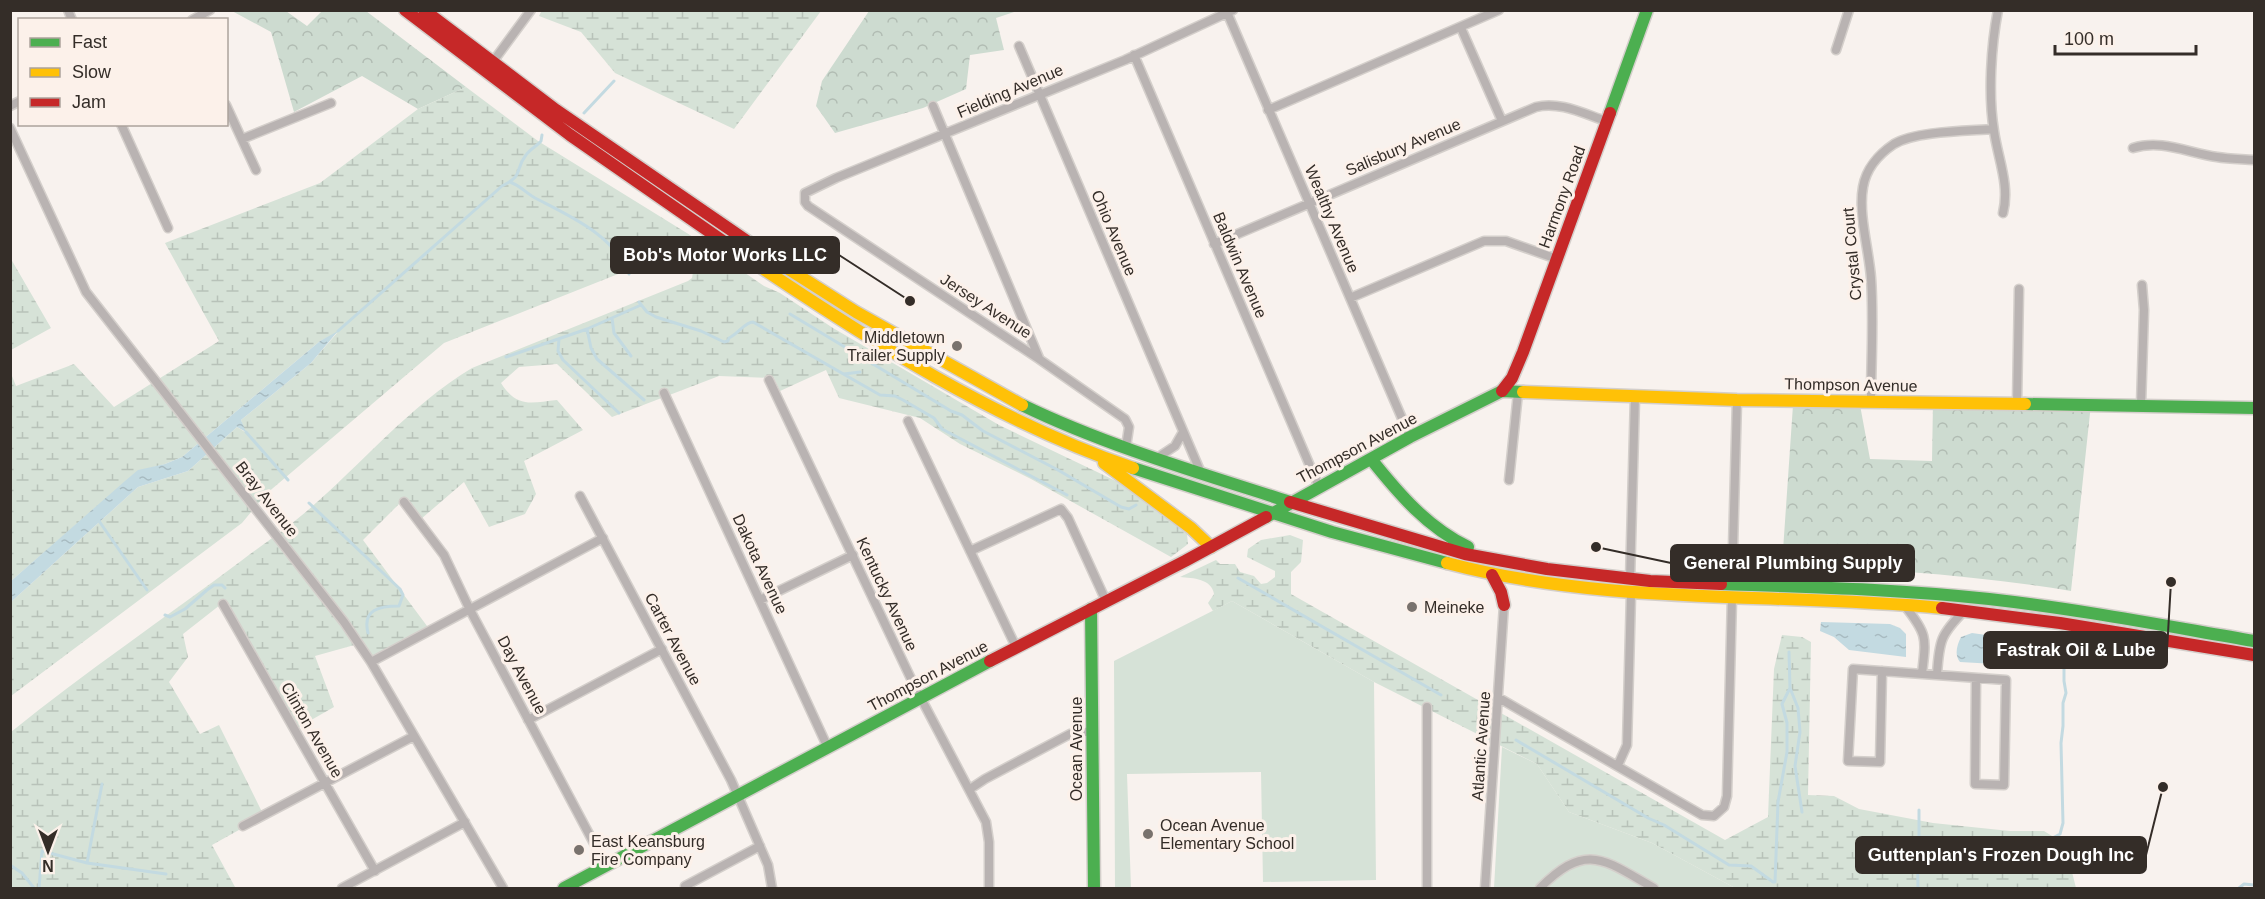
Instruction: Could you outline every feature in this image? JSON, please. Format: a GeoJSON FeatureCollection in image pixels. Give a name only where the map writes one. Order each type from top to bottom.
{"type":"FeatureCollection","features":[{"type":"Feature","properties":{"kind":"main road"},"geometry":{"type":"LineString","coordinates":[[405,10],[471,62],[655,196],[788,285],[920,367],[994,407],[1084,450],[1166,480],[1376,545],[1524,581],[1631,594],[1869,602],[1965,610],[2254,655]]}},
{"type":"Feature","properties":{"kind":"main road"},"geometry":{"type":"LineString","coordinates":[[424,10],[492,63],[691,204],[856,312],[1015,401],[1068,426],[1157,458],[1291,502],[1465,554],[1501,561],[1630,580],[1855,588],[1988,599],[2254,641]]}},
{"type":"Feature","properties":{"kind":"main road","name":"Harmony Road"},"geometry":{"type":"LineString","coordinates":[[1502,391],[1512,378],[1520,360],[1647,10]]}},
{"type":"Feature","properties":{"kind":"main road","name":"Thompson Avenue"},"geometry":{"type":"LineString","coordinates":[[564,888],[1016,647],[1211,547],[1410,437],[1502,391],[1737,400],[2254,408]]}},
{"type":"Feature","properties":{"kind":"main road"},"geometry":{"type":"LineString","coordinates":[[1084,450],[1134,483],[1191,528],[1211,547]]}},
{"type":"Feature","properties":{"kind":"main road"},"geometry":{"type":"LineString","coordinates":[[1371,459],[1394,487],[1443,534],[1501,561]]}},
{"type":"Feature","properties":{"kind":"main road"},"geometry":{"type":"LineString","coordinates":[[1492,575],[1501,592],[1504,605]]}},
{"type":"Feature","properties":{"kind":"main road"},"geometry":{"type":"LineString","coordinates":[[1504,605],[1524,581]]}},
{"type":"Feature","properties":{"kind":"main road","name":"Ocean Avenue"},"geometry":{"type":"LineString","coordinates":[[1091,609],[1094,888]]}},
{"type":"Feature","properties":{"kind":"street"},"geometry":{"type":"LineString","coordinates":[[196,18],[210,10]]}},
{"type":"Feature","properties":{"kind":"street"},"geometry":{"type":"LineString","coordinates":[[492,63],[531,10]]}},
{"type":"Feature","properties":{"kind":"street"},"geometry":{"type":"LineString","coordinates":[[1268,110],[1499,10]]}},
{"type":"Feature","properties":{"kind":"street"},"geometry":{"type":"LineString","coordinates":[[1836,50],[1849,10]]}},
{"type":"Feature","properties":{"kind":"street"},"geometry":{"type":"LineString","coordinates":[[1998,10],[1992,72],[1994,129],[2007,194],[2003,213]]}},
{"type":"Feature","properties":{"kind":"street","name":"Fielding Avenue"},"geometry":{"type":"LineString","coordinates":[[805,202],[805,193],[811,189],[1134,55],[1229,11]]}},
{"type":"Feature","properties":{"kind":"street","name":"Wealthy Avenue"},"geometry":{"type":"LineString","coordinates":[[1229,11],[1268,110],[1410,437]]}},
{"type":"Feature","properties":{"kind":"street"},"geometry":{"type":"LineString","coordinates":[[1461,28],[1502,121]]}},
{"type":"Feature","properties":{"kind":"street","name":"Ohio Avenue"},"geometry":{"type":"LineString","coordinates":[[1019,46],[1201,473]]}},
{"type":"Feature","properties":{"kind":"street","name":"Baldwin Avenue"},"geometry":{"type":"LineString","coordinates":[[1134,55],[1319,487]]}},
{"type":"Feature","properties":{"kind":"street"},"geometry":{"type":"LineString","coordinates":[[242,138],[331,103]]}},
{"type":"Feature","properties":{"kind":"street","name":"Salisbury Avenue"},"geometry":{"type":"LineString","coordinates":[[1214,244],[1536,107],[1553,105],[1606,121]]}},
{"type":"Feature","properties":{"kind":"street"},"geometry":{"type":"LineString","coordinates":[[933,106],[1040,359]]}},
{"type":"Feature","properties":{"kind":"street"},"geometry":{"type":"LineString","coordinates":[[228,109],[256,170]]}},
{"type":"Feature","properties":{"kind":"street"},"geometry":{"type":"LineString","coordinates":[[122,126],[168,228]]}},
{"type":"Feature","properties":{"kind":"street","name":"Bray Avenue"},"geometry":{"type":"LineString","coordinates":[[10,128],[86,292],[344,622],[371,662],[503,888]]}},
{"type":"Feature","properties":{"kind":"street","name":"Crystal Court"},"geometry":{"type":"LineString","coordinates":[[1871,402],[1872,281],[1862,202],[1867,175],[1876,159],[1884,151],[1903,140],[1917,136],[1994,129]]}},
{"type":"Feature","properties":{"kind":"street"},"geometry":{"type":"LineString","coordinates":[[2133,148],[2144,144],[2163,145],[2216,157],[2254,160]]}},
{"type":"Feature","properties":{"kind":"street","name":"Jersey Avenue"},"geometry":{"type":"LineString","coordinates":[[805,202],[1040,359],[1125,419],[1129,427],[1126,447]]}},
{"type":"Feature","properties":{"kind":"street"},"geometry":{"type":"LineString","coordinates":[[1350,298],[1484,241],[1506,241],[1557,259]]}},
{"type":"Feature","properties":{"kind":"street"},"geometry":{"type":"LineString","coordinates":[[2141,405],[2144,310],[2142,285]]}},
{"type":"Feature","properties":{"kind":"street"},"geometry":{"type":"LineString","coordinates":[[2017,404],[2019,289]]}},
{"type":"Feature","properties":{"kind":"street","name":"Kentucky Avenue"},"geometry":{"type":"LineString","coordinates":[[769,380],[921,699],[986,822],[989,888]]}},
{"type":"Feature","properties":{"kind":"street","name":"Dakota Avenue"},"geometry":{"type":"LineString","coordinates":[[663,393],[828,748]]}},
{"type":"Feature","properties":{"kind":"street"},"geometry":{"type":"LineString","coordinates":[[1509,480],[1518,393]]}},
{"type":"Feature","properties":{"kind":"street"},"geometry":{"type":"LineString","coordinates":[[1630,580],[1635,397]]}},
{"type":"Feature","properties":{"kind":"street"},"geometry":{"type":"LineString","coordinates":[[1732,584],[1737,400]]}},
{"type":"Feature","properties":{"kind":"street"},"geometry":{"type":"LineString","coordinates":[[908,421],[1016,647]]}},
{"type":"Feature","properties":{"kind":"street"},"geometry":{"type":"LineString","coordinates":[[1157,458],[1175,446],[1184,432]]}},
{"type":"Feature","properties":{"kind":"street","name":"Carter Avenue"},"geometry":{"type":"LineString","coordinates":[[580,496],[731,780],[768,865],[772,888]]}},
{"type":"Feature","properties":{"kind":"street","name":"Day Avenue"},"geometry":{"type":"LineString","coordinates":[[404,502],[409,512],[438,545],[606,866]]}},
{"type":"Feature","properties":{"kind":"street"},"geometry":{"type":"LineString","coordinates":[[970,551],[1061,509],[1068,518],[1106,601]]}},
{"type":"Feature","properties":{"kind":"street"},"geometry":{"type":"LineString","coordinates":[[371,662],[603,538]]}},
{"type":"Feature","properties":{"kind":"street"},"geometry":{"type":"LineString","coordinates":[[760,600],[853,555]]}},
{"type":"Feature","properties":{"kind":"street"},"geometry":{"type":"LineString","coordinates":[[1617,765],[1627,745],[1631,594]]}},
{"type":"Feature","properties":{"kind":"street"},"geometry":{"type":"LineString","coordinates":[[1499,698],[1702,815],[1714,816],[1724,807],[1727,796],[1732,597]]}},
{"type":"Feature","properties":{"kind":"street","name":"Clinton Avenue"},"geometry":{"type":"LineString","coordinates":[[223,604],[375,871]]}},
{"type":"Feature","properties":{"kind":"street","name":"Atlantic Avenue"},"geometry":{"type":"LineString","coordinates":[[1485,888],[1504,605]]}},
{"type":"Feature","properties":{"kind":"street"},"geometry":{"type":"LineString","coordinates":[[1905,606],[1922,627],[1926,640],[1922,674]]}},
{"type":"Feature","properties":{"kind":"street"},"geometry":{"type":"LineString","coordinates":[[1937,675],[1938,647],[1947,629],[1965,610]]}},
{"type":"Feature","properties":{"kind":"street"},"geometry":{"type":"LineString","coordinates":[[528,720],[662,649]]}},
{"type":"Feature","properties":{"kind":"street"},"geometry":{"type":"LineString","coordinates":[[1882,671],[1880,762],[1848,761],[1853,669],[1882,671],[1937,675],[1976,678],[2006,680],[2004,785],[1975,784],[1976,678]]}},
{"type":"Feature","properties":{"kind":"street"},"geometry":{"type":"LineString","coordinates":[[1427,707],[1427,888]]}},
{"type":"Feature","properties":{"kind":"street"},"geometry":{"type":"LineString","coordinates":[[970,789],[1070,734],[1092,731]]}},
{"type":"Feature","properties":{"kind":"street"},"geometry":{"type":"LineString","coordinates":[[243,826],[414,736]]}},
{"type":"Feature","properties":{"kind":"street"},"geometry":{"type":"LineString","coordinates":[[342,888],[465,822]]}},
{"type":"Feature","properties":{"kind":"street"},"geometry":{"type":"LineString","coordinates":[[685,886],[760,846]]}},
{"type":"Feature","properties":{"kind":"street"},"geometry":{"type":"LineString","coordinates":[[1540,888],[1568,865],[1581,859],[1593,858],[1610,864],[1654,888]]}},
{"type":"Feature","properties":{"kind":"green space"},"geometry":{"type":"Polygon","coordinates":[[[542,10],[821,11],[734,129],[615,73],[581,32],[539,16],[542,10]]]}},
{"type":"Feature","properties":{"kind":"green space"},"geometry":{"type":"Polygon","coordinates":[[[232,11],[286,11],[307,26],[322,11],[366,11],[466,87],[418,109],[362,76],[294,112],[271,32],[232,11]]]}},
{"type":"Feature","properties":{"kind":"green space"},"geometry":{"type":"Polygon","coordinates":[[[869,11],[1017,11],[996,18],[1004,50],[970,55],[966,89],[923,108],[835,133],[816,106],[822,81],[869,11]]]}},
{"type":"Feature","properties":{"kind":"green space"},"geometry":{"type":"Polygon","coordinates":[[[466,87],[538,141],[690,235],[764,286],[780,293],[833,328],[999,425],[1116,481],[1187,534],[1188,544],[1171,557],[1031,479],[960,444],[920,418],[839,398],[826,370],[780,391],[774,378],[719,376],[612,417],[557,364],[519,367],[501,383],[513,397],[532,403],[557,400],[583,430],[524,461],[536,494],[525,514],[489,527],[464,482],[421,519],[403,500],[363,540],[430,630],[370,664],[358,644],[315,656],[334,707],[292,731],[220,605],[183,634],[188,657],[169,682],[200,734],[219,725],[264,816],[212,845],[235,887],[11,888],[11,732],[299,518],[427,400],[449,383],[472,368],[692,278],[694,266],[671,253],[444,343],[266,494],[242,523],[11,696],[11,602],[138,487],[188,471],[237,427],[245,432],[241,420],[311,363],[337,333],[320,341],[182,457],[138,471],[11,581],[10,371],[16,386],[74,364],[114,407],[219,341],[165,243],[320,183],[418,109],[466,87]]]}},
{"type":"Feature","properties":{"kind":"green space"},"geometry":{"type":"Polygon","coordinates":[[[11,259],[51,328],[10,350],[11,259]]]}},
{"type":"Feature","properties":{"kind":"green space"},"geometry":{"type":"Polygon","coordinates":[[[1933,402],[2091,404],[2071,591],[1927,574],[1782,565],[1793,405],[1860,405],[1870,459],[1932,461],[1933,402]]]}},
{"type":"Feature","properties":{"kind":"green space"},"geometry":{"type":"Polygon","coordinates":[[[1290,535],[1303,540],[1301,562],[1291,572],[1291,594],[1725,840],[1768,817],[1774,669],[1782,635],[1802,637],[1811,642],[1808,795],[1834,796],[1859,809],[1933,823],[2010,831],[2044,831],[2065,844],[2076,888],[1735,888],[1652,843],[1569,812],[1537,764],[1374,682],[1232,601],[1213,611],[1208,603],[1214,594],[1210,585],[1201,580],[1180,577],[1216,560],[1220,564],[1235,564],[1240,572],[1254,576],[1261,584],[1267,583],[1275,577],[1275,571],[1247,557],[1248,549],[1261,540],[1290,535]]]}},
{"type":"Feature","properties":{"kind":"green space"},"geometry":{"type":"Polygon","coordinates":[[[1232,601],[1374,682],[1376,880],[1263,882],[1261,772],[1127,774],[1131,888],[1115,888],[1114,661],[1232,601]]]}},
{"type":"Feature","properties":{"kind":"green space"},"geometry":{"type":"Polygon","coordinates":[[[1502,747],[1537,764],[1569,812],[1652,843],[1735,888],[1494,888],[1502,747]]]}},
{"type":"Feature","properties":{"kind":"water"},"geometry":{"type":"Polygon","coordinates":[[[338,331],[311,363],[241,420],[246,432],[237,427],[188,471],[138,487],[11,602],[11,581],[138,470],[165,464],[182,457],[320,341],[338,331]]]}},
{"type":"Feature","properties":{"kind":"water"},"geometry":{"type":"Polygon","coordinates":[[[1821,622],[1890,624],[1900,628],[1906,634],[1906,657],[1849,650],[1834,637],[1820,631],[1821,622]]]}},
{"type":"Feature","properties":{"kind":"water"},"geometry":{"type":"Polygon","coordinates":[[[1972,633],[2035,642],[2042,645],[2041,655],[2012,665],[1960,662],[1957,647],[1961,637],[1972,633]]]}},
{"type":"Feature","properties":{"kind":"waterway"},"geometry":{"type":"LineString","coordinates":[[584,113],[614,81]]}},
{"type":"Feature","properties":{"kind":"waterway"},"geometry":{"type":"LineString","coordinates":[[338,331],[502,186],[514,179],[522,160],[541,141],[542,135]]}},
{"type":"Feature","properties":{"kind":"waterway"},"geometry":{"type":"LineString","coordinates":[[510,182],[577,220],[602,238],[613,249],[629,274]]}},
{"type":"Feature","properties":{"kind":"waterway"},"geometry":{"type":"LineString","coordinates":[[639,302],[647,312],[656,317],[701,331],[724,342],[753,322],[880,395],[895,396],[903,400],[934,418],[942,429],[1067,495]]}},
{"type":"Feature","properties":{"kind":"waterway"},"geometry":{"type":"LineString","coordinates":[[506,357],[587,329],[641,305]]}},
{"type":"Feature","properties":{"kind":"waterway"},"geometry":{"type":"LineString","coordinates":[[790,314],[951,411],[962,415],[983,431],[1058,470],[1121,507],[1129,509],[1136,505]]}},
{"type":"Feature","properties":{"kind":"waterway"},"geometry":{"type":"LineString","coordinates":[[612,318],[614,333],[631,356]]}},
{"type":"Feature","properties":{"kind":"waterway"},"geometry":{"type":"LineString","coordinates":[[587,329],[591,348],[597,359],[644,400]]}},
{"type":"Feature","properties":{"kind":"waterway"},"geometry":{"type":"LineString","coordinates":[[559,339],[558,351],[563,360],[619,413]]}},
{"type":"Feature","properties":{"kind":"waterway"},"geometry":{"type":"LineString","coordinates":[[844,374],[860,372]]}},
{"type":"Feature","properties":{"kind":"waterway"},"geometry":{"type":"LineString","coordinates":[[246,432],[288,480]]}},
{"type":"Feature","properties":{"kind":"waterway"},"geometry":{"type":"LineString","coordinates":[[309,503],[400,589],[403,595],[399,606],[379,608],[370,614],[367,625],[368,633]]}},
{"type":"Feature","properties":{"kind":"waterway"},"geometry":{"type":"LineString","coordinates":[[99,521],[147,590]]}},
{"type":"Feature","properties":{"kind":"waterway"},"geometry":{"type":"LineString","coordinates":[[1238,578],[1441,695]]}},
{"type":"Feature","properties":{"kind":"waterway"},"geometry":{"type":"LineString","coordinates":[[165,615],[170,617],[185,609],[214,585],[222,585],[225,588]]}},
{"type":"Feature","properties":{"kind":"waterway"},"geometry":{"type":"LineString","coordinates":[[1918,888],[1917,842],[1919,837],[2049,840],[2060,834],[2063,823],[2061,743],[2063,703],[2066,693],[2064,651]]}},
{"type":"Feature","properties":{"kind":"waterway"},"geometry":{"type":"LineString","coordinates":[[1516,740],[1729,865],[1751,866],[1775,882],[1778,802],[1787,752],[1787,723],[1782,704],[1790,688],[1789,652]]}},
{"type":"Feature","properties":{"kind":"waterway"},"geometry":{"type":"LineString","coordinates":[[1790,688],[1798,708],[1800,732],[1795,766],[1802,812]]}},
{"type":"Feature","properties":{"kind":"waterway"},"geometry":{"type":"LineString","coordinates":[[87,863],[102,784]]}},
{"type":"Feature","properties":{"kind":"waterway"},"geometry":{"type":"LineString","coordinates":[[1919,810],[1919,837]]}},
{"type":"Feature","properties":{"kind":"waterway"},"geometry":{"type":"LineString","coordinates":[[39,888],[42,851],[87,863],[166,874]]}},
{"type":"Feature","properties":{"kind":"waterway"},"geometry":{"type":"LineString","coordinates":[[10,865],[22,873],[34,888]]}},
{"type":"Feature","properties":{"kind":"waterway"},"geometry":{"type":"LineString","coordinates":[[2239,888],[2244,884],[2254,885]]}},
{"type":"Feature","properties":{"kind":"traffic: fast"},"geometry":{"type":"LineString","coordinates":[[1610,113],[1647,10]]}},
{"type":"Feature","properties":{"kind":"traffic: fast"},"geometry":{"type":"LineString","coordinates":[[1266,517],[1410,437],[1502,391],[1523,392]]}},
{"type":"Feature","properties":{"kind":"traffic: fast"},"geometry":{"type":"LineString","coordinates":[[2025,404],[2254,408]]}},
{"type":"Feature","properties":{"kind":"traffic: fast"},"geometry":{"type":"LineString","coordinates":[[1022,405],[1120,446],[1290,502]]}},
{"type":"Feature","properties":{"kind":"traffic: fast"},"geometry":{"type":"LineString","coordinates":[[1371,459],[1403,497],[1427,520],[1468,547]]}},
{"type":"Feature","properties":{"kind":"traffic: fast"},"geometry":{"type":"LineString","coordinates":[[1133,468],[1332,532],[1447,563]]}},
{"type":"Feature","properties":{"kind":"traffic: fast"},"geometry":{"type":"LineString","coordinates":[[1721,584],[1821,587],[1989,599],[2089,613],[2254,641]]}},
{"type":"Feature","properties":{"kind":"traffic: fast"},"geometry":{"type":"LineString","coordinates":[[1091,609],[1094,888]]}},
{"type":"Feature","properties":{"kind":"traffic: fast"},"geometry":{"type":"LineString","coordinates":[[564,888],[990,661]]}},
{"type":"Feature","properties":{"kind":"traffic: slow"},"geometry":{"type":"LineString","coordinates":[[753,262],[889,350],[936,377],[1033,427],[1133,468]]}},
{"type":"Feature","properties":{"kind":"traffic: slow"},"geometry":{"type":"LineString","coordinates":[[779,263],[856,312],[1022,405]]}},
{"type":"Feature","properties":{"kind":"traffic: slow"},"geometry":{"type":"LineString","coordinates":[[1523,392],[1737,400],[2025,404]]}},
{"type":"Feature","properties":{"kind":"traffic: slow"},"geometry":{"type":"LineString","coordinates":[[1104,463],[1191,528],[1211,547]]}},
{"type":"Feature","properties":{"kind":"traffic: slow"},"geometry":{"type":"LineString","coordinates":[[1447,563],[1508,577],[1631,592],[1880,603],[1942,608]]}},
{"type":"Feature","properties":{"kind":"traffic: jam"},"geometry":{"type":"LineString","coordinates":[[405,10],[570,135],[753,262]]}},
{"type":"Feature","properties":{"kind":"traffic: jam"},"geometry":{"type":"LineString","coordinates":[[424,10],[556,110],[779,263]]}},
{"type":"Feature","properties":{"kind":"traffic: jam"},"geometry":{"type":"LineString","coordinates":[[1502,391],[1512,378],[1523,352],[1610,113]]}},
{"type":"Feature","properties":{"kind":"traffic: jam"},"geometry":{"type":"LineString","coordinates":[[1290,502],[1465,554],[1547,569],[1650,581],[1721,584]]}},
{"type":"Feature","properties":{"kind":"traffic: jam"},"geometry":{"type":"LineString","coordinates":[[990,661],[1266,517]]}},
{"type":"Feature","properties":{"kind":"traffic: jam"},"geometry":{"type":"LineString","coordinates":[[1492,575],[1501,592],[1504,605]]}},
{"type":"Feature","properties":{"kind":"traffic: jam"},"geometry":{"type":"LineString","coordinates":[[1942,608],[2060,623],[2254,655]]}},
{"type":"Feature","properties":{"kind":"place","name":"Bob's Motor Works LLC"},"geometry":{"type":"Point","coordinates":[910,301]}},
{"type":"Feature","properties":{"kind":"place","name":"Middletown Trailer Supply"},"geometry":{"type":"Point","coordinates":[957,346]}},
{"type":"Feature","properties":{"kind":"place","name":"General Plumbing Supply"},"geometry":{"type":"Point","coordinates":[1596,547]}},
{"type":"Feature","properties":{"kind":"place","name":"Fastrak Oil & Lube"},"geometry":{"type":"Point","coordinates":[2171,582]}},
{"type":"Feature","properties":{"kind":"place","name":"Meineke"},"geometry":{"type":"Point","coordinates":[1412,607]}},
{"type":"Feature","properties":{"kind":"place","name":"Guttenplan's Frozen Dough Inc"},"geometry":{"type":"Point","coordinates":[2163,787]}},
{"type":"Feature","properties":{"kind":"place","name":"Ocean Avenue Elementary School"},"geometry":{"type":"Point","coordinates":[1148,834]}},
{"type":"Feature","properties":{"kind":"place","name":"East Keansburg Fire Company"},"geometry":{"type":"Point","coordinates":[579,850]}}]}
